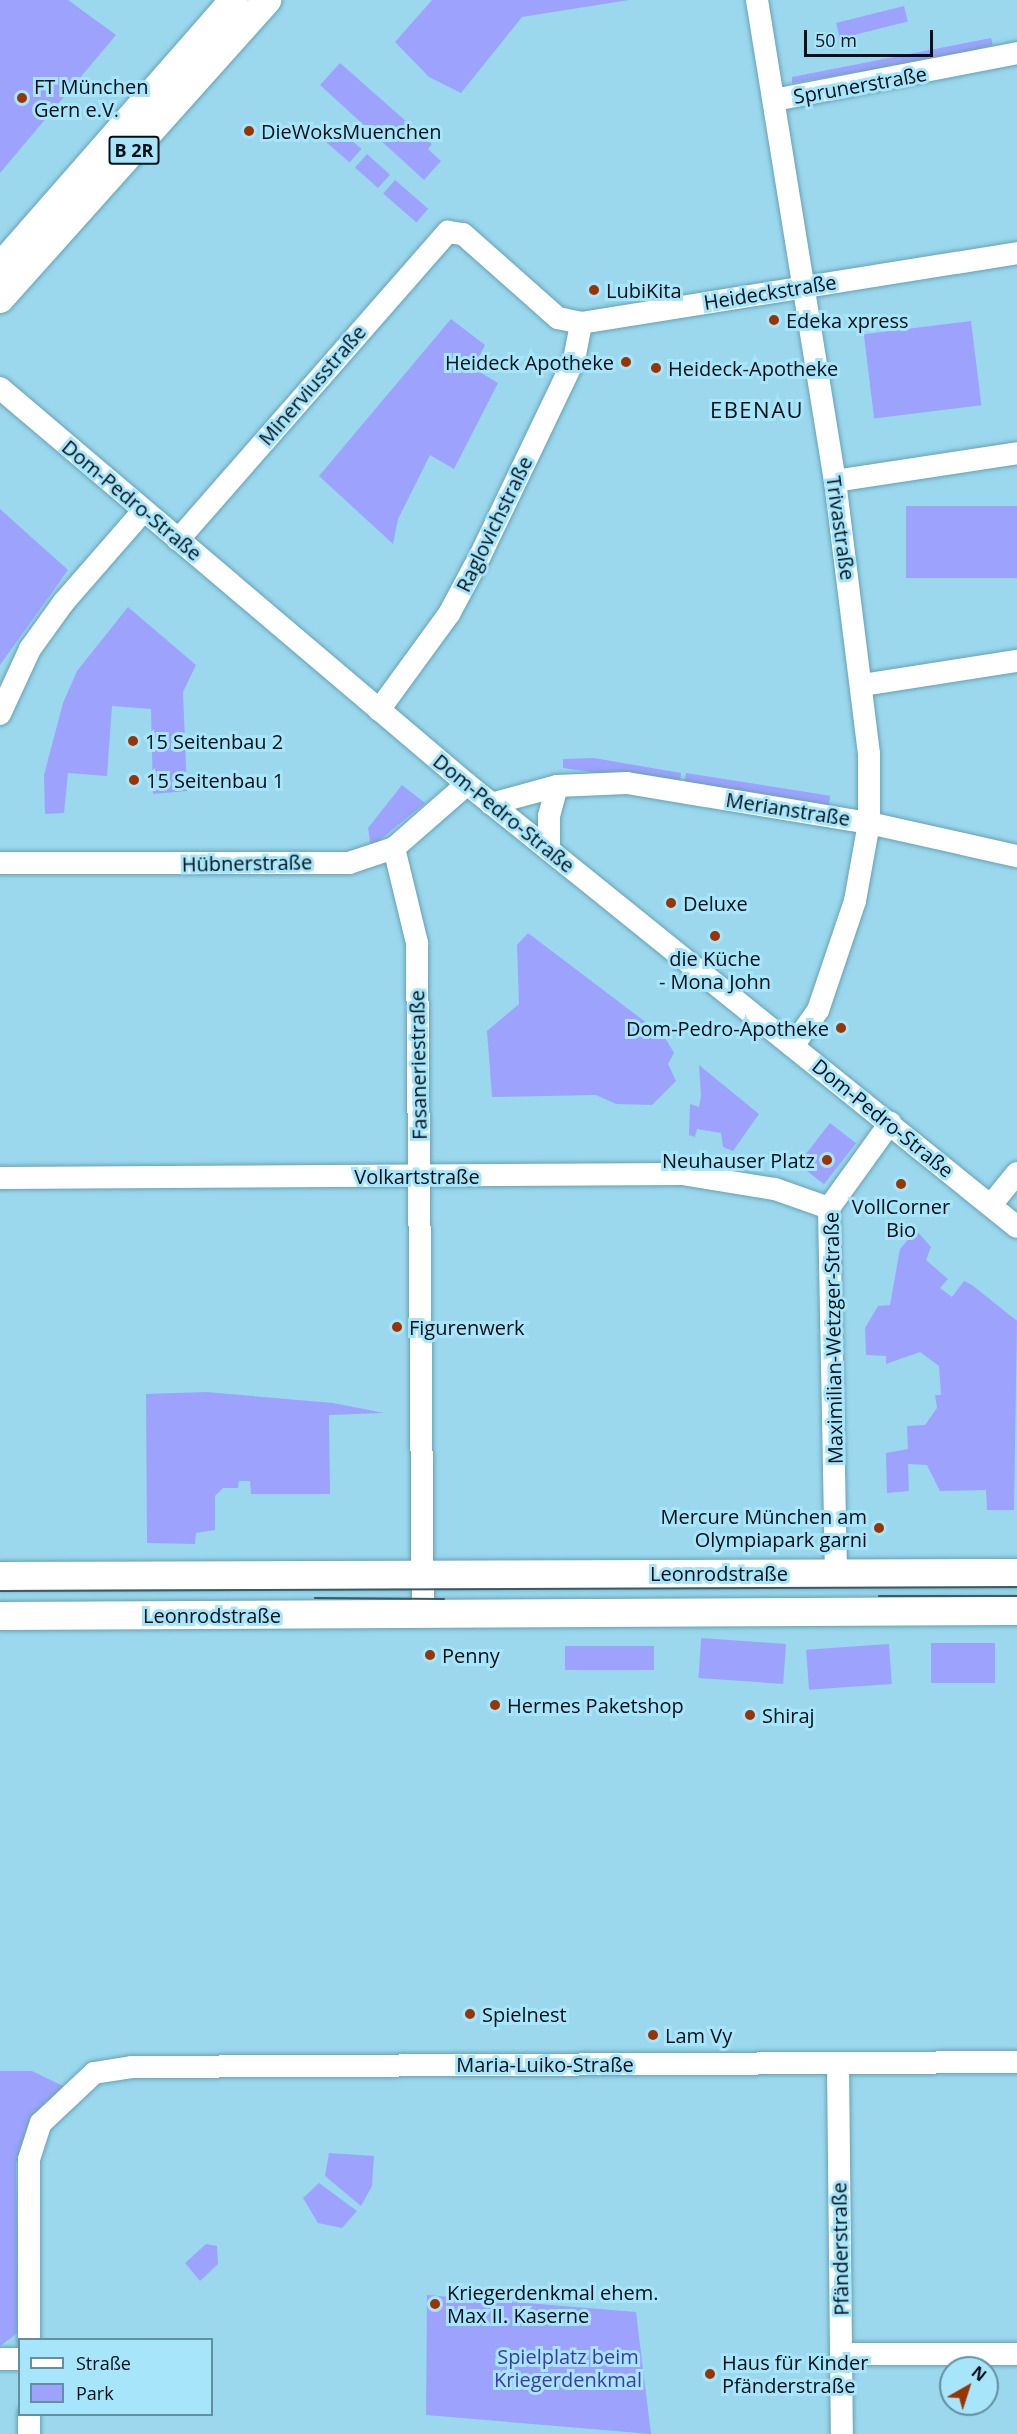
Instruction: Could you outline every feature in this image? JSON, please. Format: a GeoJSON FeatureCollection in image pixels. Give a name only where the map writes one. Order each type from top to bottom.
{"type":"FeatureCollection","features":[{"type":"Feature","properties":{"kind":"main road","name":"B 2R"},"geometry":{"type":"LineString","coordinates":[[0,267],[234,0]]}},
{"type":"Feature","properties":{"kind":"main road","name":"B 2R"},"geometry":{"type":"LineString","coordinates":[[0,299],[267,0]]}},
{"type":"Feature","properties":{"kind":"main road","name":"Leonrodstraße"},"geometry":{"type":"LineString","coordinates":[[0,1576],[421,1572],[1017,1573]]}},
{"type":"Feature","properties":{"kind":"main road","name":"Leonrodstraße"},"geometry":{"type":"LineString","coordinates":[[0,1616],[1017,1611]]}},
{"type":"Feature","properties":{"kind":"street","name":"Trivastraße"},"geometry":{"type":"LineString","coordinates":[[757,0],[817,385],[835,482],[863,685],[869,823],[838,960],[818,1010],[793,1046]]}},
{"type":"Feature","properties":{"kind":"street","name":"Sprunerstraße"},"geometry":{"type":"LineString","coordinates":[[774,100],[1017,53]]}},
{"type":"Feature","properties":{"kind":"street","name":"Heideckstraße"},"geometry":{"type":"LineString","coordinates":[[448,232],[463,234],[558,318],[581,324],[801,286],[1017,253]]}},
{"type":"Feature","properties":{"kind":"street","name":"Minerviusstraße"},"geometry":{"type":"LineString","coordinates":[[178,540],[448,232]]}},
{"type":"Feature","properties":{"kind":"street","name":"Raglovichstraße"},"geometry":{"type":"LineString","coordinates":[[379,710],[449,614],[480,556],[574,360],[581,324]]}},
{"type":"Feature","properties":{"kind":"street","name":"Dom-Pedro-Straße"},"geometry":{"type":"LineString","coordinates":[[0,388],[467,784],[1017,1227]]}},
{"type":"Feature","properties":{"kind":"street"},"geometry":{"type":"LineString","coordinates":[[835,482],[1017,453]]}},
{"type":"Feature","properties":{"kind":"street"},"geometry":{"type":"LineString","coordinates":[[0,714],[30,649],[63,603],[144,510]]}},
{"type":"Feature","properties":{"kind":"street"},"geometry":{"type":"LineString","coordinates":[[863,685],[1017,661]]}},
{"type":"Feature","properties":{"kind":"street","name":"Merianstraße"},"geometry":{"type":"LineString","coordinates":[[492,804],[557,786],[627,783],[869,823],[1017,856]]}},
{"type":"Feature","properties":{"kind":"street","name":"Hübnerstraße"},"geometry":{"type":"LineString","coordinates":[[0,863],[349,863],[394,848],[467,784]]}},
{"type":"Feature","properties":{"kind":"street"},"geometry":{"type":"LineString","coordinates":[[549,850],[549,816],[557,786]]}},
{"type":"Feature","properties":{"kind":"street","name":"Fasaneriestraße"},"geometry":{"type":"LineString","coordinates":[[394,848],[417,943],[421,1572]]}},
{"type":"Feature","properties":{"kind":"street","name":"Maximilian-Wetzger-Straße"},"geometry":{"type":"LineString","coordinates":[[836,1573],[829,1208],[890,1123]]}},
{"type":"Feature","properties":{"kind":"street"},"geometry":{"type":"LineString","coordinates":[[992,1205],[1017,1173]]}},
{"type":"Feature","properties":{"kind":"street","name":"Volkartstraße"},"geometry":{"type":"LineString","coordinates":[[0,1178],[698,1176],[775,1188],[829,1208]]}},
{"type":"Feature","properties":{"kind":"street"},"geometry":{"type":"LineString","coordinates":[[421,1572],[423,1613]]}},
{"type":"Feature","properties":{"kind":"street","name":"Maria-Luiko-Straße"},"geometry":{"type":"LineString","coordinates":[[29,2338],[29,2159],[41,2123],[77,2085],[94,2073],[132,2067],[837,2065],[1017,2062]]}},
{"type":"Feature","properties":{"kind":"street","name":"Pfänderstraße"},"geometry":{"type":"LineString","coordinates":[[837,2065],[842,2434]]}},
{"type":"Feature","properties":{"kind":"street"},"geometry":{"type":"LineString","coordinates":[[842,2354],[1017,2354]]}},
{"type":"Feature","properties":{"kind":"street"},"geometry":{"type":"LineString","coordinates":[[0,2360],[18,2359]]}},
{"type":"Feature","properties":{"kind":"street"},"geometry":{"type":"LineString","coordinates":[[29,2416],[29,2434]]}},
{"type":"Feature","properties":{"kind":"green space","name":"FT München Gern e.V."},"geometry":{"type":"Polygon","coordinates":[[[0,0],[68,0],[116,35],[0,173],[0,0]]]}},
{"type":"Feature","properties":{"kind":"green space"},"geometry":{"type":"Polygon","coordinates":[[[432,0],[629,0],[522,17],[461,93],[429,77],[395,42],[432,0]]]}},
{"type":"Feature","properties":{"kind":"green space"},"geometry":{"type":"Polygon","coordinates":[[[904,6],[908,22],[840,38],[836,23],[904,6]]]}},
{"type":"Feature","properties":{"kind":"green space"},"geometry":{"type":"Polygon","coordinates":[[[991,38],[993,45],[957,55],[792,83],[792,77],[991,38]]]}},
{"type":"Feature","properties":{"kind":"green space"},"geometry":{"type":"Polygon","coordinates":[[[340,63],[432,144],[428,149],[441,161],[424,180],[320,85],[340,63]]]}},
{"type":"Feature","properties":{"kind":"green space"},"geometry":{"type":"Polygon","coordinates":[[[335,126],[361,149],[350,163],[323,140],[335,126]]]}},
{"type":"Feature","properties":{"kind":"green space"},"geometry":{"type":"Polygon","coordinates":[[[367,154],[390,175],[378,188],[355,167],[367,154]]]}},
{"type":"Feature","properties":{"kind":"green space"},"geometry":{"type":"Polygon","coordinates":[[[395,180],[428,209],[416,222],[383,194],[395,180]]]}},
{"type":"Feature","properties":{"kind":"green space"},"geometry":{"type":"Polygon","coordinates":[[[451,319],[485,345],[473,368],[498,383],[454,469],[430,455],[398,519],[393,544],[319,476],[451,319]]]}},
{"type":"Feature","properties":{"kind":"green space"},"geometry":{"type":"Polygon","coordinates":[[[971,321],[981,405],[874,419],[864,334],[971,321]]]}},
{"type":"Feature","properties":{"kind":"green space"},"geometry":{"type":"Polygon","coordinates":[[[906,506],[1017,506],[1017,578],[906,578],[906,506]]]}},
{"type":"Feature","properties":{"kind":"green space"},"geometry":{"type":"Polygon","coordinates":[[[0,509],[68,570],[0,665],[0,509]]]}},
{"type":"Feature","properties":{"kind":"green space"},"geometry":{"type":"Polygon","coordinates":[[[128,607],[196,665],[183,692],[187,791],[153,794],[151,709],[112,706],[107,776],[68,773],[64,813],[45,814],[44,775],[63,703],[77,671],[128,607]]]}},
{"type":"Feature","properties":{"kind":"green space"},"geometry":{"type":"Polygon","coordinates":[[[594,758],[681,773],[680,784],[563,768],[563,759],[594,758]]]}},
{"type":"Feature","properties":{"kind":"green space"},"geometry":{"type":"Polygon","coordinates":[[[686,773],[830,796],[829,805],[685,782],[686,773]]]}},
{"type":"Feature","properties":{"kind":"green space"},"geometry":{"type":"Polygon","coordinates":[[[402,785],[425,803],[371,847],[368,828],[402,785]]]}},
{"type":"Feature","properties":{"kind":"green space"},"geometry":{"type":"Polygon","coordinates":[[[528,933],[664,1036],[674,1053],[668,1064],[676,1081],[652,1105],[616,1104],[596,1095],[492,1097],[487,1031],[519,1004],[517,945],[528,933]]]}},
{"type":"Feature","properties":{"kind":"green space"},"geometry":{"type":"Polygon","coordinates":[[[699,1065],[759,1114],[733,1151],[723,1147],[721,1133],[697,1129],[695,1137],[689,1135],[690,1104],[699,1107],[701,1096],[699,1065]]]}},
{"type":"Feature","properties":{"kind":"green space"},"geometry":{"type":"Polygon","coordinates":[[[830,1123],[856,1143],[824,1184],[798,1164],[830,1123]]]}},
{"type":"Feature","properties":{"kind":"green space"},"geometry":{"type":"Polygon","coordinates":[[[916,1230],[931,1247],[926,1260],[948,1279],[940,1288],[952,1297],[964,1281],[1017,1321],[1014,1510],[987,1510],[986,1490],[940,1491],[927,1465],[908,1464],[909,1491],[887,1493],[886,1453],[908,1449],[907,1426],[925,1425],[937,1408],[935,1395],[941,1395],[939,1366],[920,1352],[886,1364],[886,1356],[866,1355],[865,1328],[878,1306],[890,1305],[900,1249],[916,1230]]]}},
{"type":"Feature","properties":{"kind":"green space"},"geometry":{"type":"Polygon","coordinates":[[[206,1392],[333,1403],[384,1413],[329,1415],[330,1494],[251,1494],[250,1481],[239,1481],[238,1488],[223,1488],[215,1496],[215,1530],[196,1533],[195,1544],[147,1543],[146,1394],[206,1392]]]}},
{"type":"Feature","properties":{"kind":"green space"},"geometry":{"type":"Polygon","coordinates":[[[701,1638],[786,1644],[783,1684],[698,1678],[701,1638]]]}},
{"type":"Feature","properties":{"kind":"green space"},"geometry":{"type":"Polygon","coordinates":[[[931,1643],[995,1643],[995,1683],[931,1683],[931,1643]]]}},
{"type":"Feature","properties":{"kind":"green space"},"geometry":{"type":"Polygon","coordinates":[[[889,1644],[892,1684],[809,1690],[806,1650],[889,1644]]]}},
{"type":"Feature","properties":{"kind":"green space"},"geometry":{"type":"Polygon","coordinates":[[[565,1646],[654,1646],[654,1670],[565,1670],[565,1646]]]}},
{"type":"Feature","properties":{"kind":"green space"},"geometry":{"type":"Polygon","coordinates":[[[0,2071],[32,2071],[63,2086],[31,2126],[16,2163],[19,2332],[0,2346],[0,2071]]]}},
{"type":"Feature","properties":{"kind":"green space"},"geometry":{"type":"Polygon","coordinates":[[[329,2153],[374,2156],[372,2186],[361,2206],[325,2176],[329,2153]]]}},
{"type":"Feature","properties":{"kind":"green space"},"geometry":{"type":"Polygon","coordinates":[[[319,2183],[357,2211],[342,2228],[318,2223],[303,2198],[319,2183]]]}},
{"type":"Feature","properties":{"kind":"green space"},"geometry":{"type":"Polygon","coordinates":[[[206,2244],[217,2246],[218,2264],[200,2281],[185,2263],[206,2244]]]}},
{"type":"Feature","properties":{"kind":"green space","name":"Spielplatz beim Kriegerdenkmal"},"geometry":{"type":"Polygon","coordinates":[[[427,2295],[636,2312],[651,2434],[426,2415],[427,2295]]]}},
{"type":"Feature","properties":{"kind":"tram line"},"geometry":{"type":"LineString","coordinates":[[0,1591],[1017,1587]]}},
{"type":"Feature","properties":{"kind":"tram line"},"geometry":{"type":"LineString","coordinates":[[879,1596],[1017,1596]]}},
{"type":"Feature","properties":{"kind":"tram line"},"geometry":{"type":"LineString","coordinates":[[315,1598],[444,1599]]}},
{"type":"Feature","properties":{"kind":"place","name":"FT München Gern e.V."},"geometry":{"type":"Point","coordinates":[22,98]}},
{"type":"Feature","properties":{"kind":"place","name":"DieWoksMuenchen"},"geometry":{"type":"Point","coordinates":[249,131]}},
{"type":"Feature","properties":{"kind":"place","name":"LubiKita"},"geometry":{"type":"Point","coordinates":[594,290]}},
{"type":"Feature","properties":{"kind":"place","name":"Edeka xpress"},"geometry":{"type":"Point","coordinates":[774,320]}},
{"type":"Feature","properties":{"kind":"place","name":"Heideck Apotheke"},"geometry":{"type":"Point","coordinates":[626,362]}},
{"type":"Feature","properties":{"kind":"place","name":"Heideck-Apotheke"},"geometry":{"type":"Point","coordinates":[656,368]}},
{"type":"Feature","properties":{"kind":"place","name":"15 Seitenbau 2"},"geometry":{"type":"Point","coordinates":[133,741]}},
{"type":"Feature","properties":{"kind":"place","name":"15 Seitenbau 1"},"geometry":{"type":"Point","coordinates":[134,780]}},
{"type":"Feature","properties":{"kind":"place","name":"Deluxe"},"geometry":{"type":"Point","coordinates":[671,903]}},
{"type":"Feature","properties":{"kind":"place","name":"die Küche - Mona John"},"geometry":{"type":"Point","coordinates":[715,936]}},
{"type":"Feature","properties":{"kind":"place","name":"Dom-Pedro-Apotheke"},"geometry":{"type":"Point","coordinates":[841,1028]}},
{"type":"Feature","properties":{"kind":"place","name":"Neuhauser Platz"},"geometry":{"type":"Point","coordinates":[827,1160]}},
{"type":"Feature","properties":{"kind":"place","name":"VollCorner Bio"},"geometry":{"type":"Point","coordinates":[901,1184]}},
{"type":"Feature","properties":{"kind":"place","name":"Figurenwerk"},"geometry":{"type":"Point","coordinates":[397,1327]}},
{"type":"Feature","properties":{"kind":"place","name":"Mercure München am Olympiapark garni"},"geometry":{"type":"Point","coordinates":[879,1528]}},
{"type":"Feature","properties":{"kind":"place","name":"Penny"},"geometry":{"type":"Point","coordinates":[430,1655]}},
{"type":"Feature","properties":{"kind":"place","name":"Hermes Paketshop"},"geometry":{"type":"Point","coordinates":[495,1705]}},
{"type":"Feature","properties":{"kind":"place","name":"Shiraj"},"geometry":{"type":"Point","coordinates":[750,1715]}},
{"type":"Feature","properties":{"kind":"place","name":"Spielnest"},"geometry":{"type":"Point","coordinates":[470,2014]}},
{"type":"Feature","properties":{"kind":"place","name":"Lam Vy"},"geometry":{"type":"Point","coordinates":[653,2035]}},
{"type":"Feature","properties":{"kind":"place","name":"Kriegerdenkmal ehem. Max II. Kaserne"},"geometry":{"type":"Point","coordinates":[435,2304]}},
{"type":"Feature","properties":{"kind":"place","name":"Haus für Kinder Pfänderstraße"},"geometry":{"type":"Point","coordinates":[710,2374]}},
{"type":"Feature","properties":{"kind":"district","name":"EBENAU"},"geometry":{"type":"Point","coordinates":[757,410]}}]}
